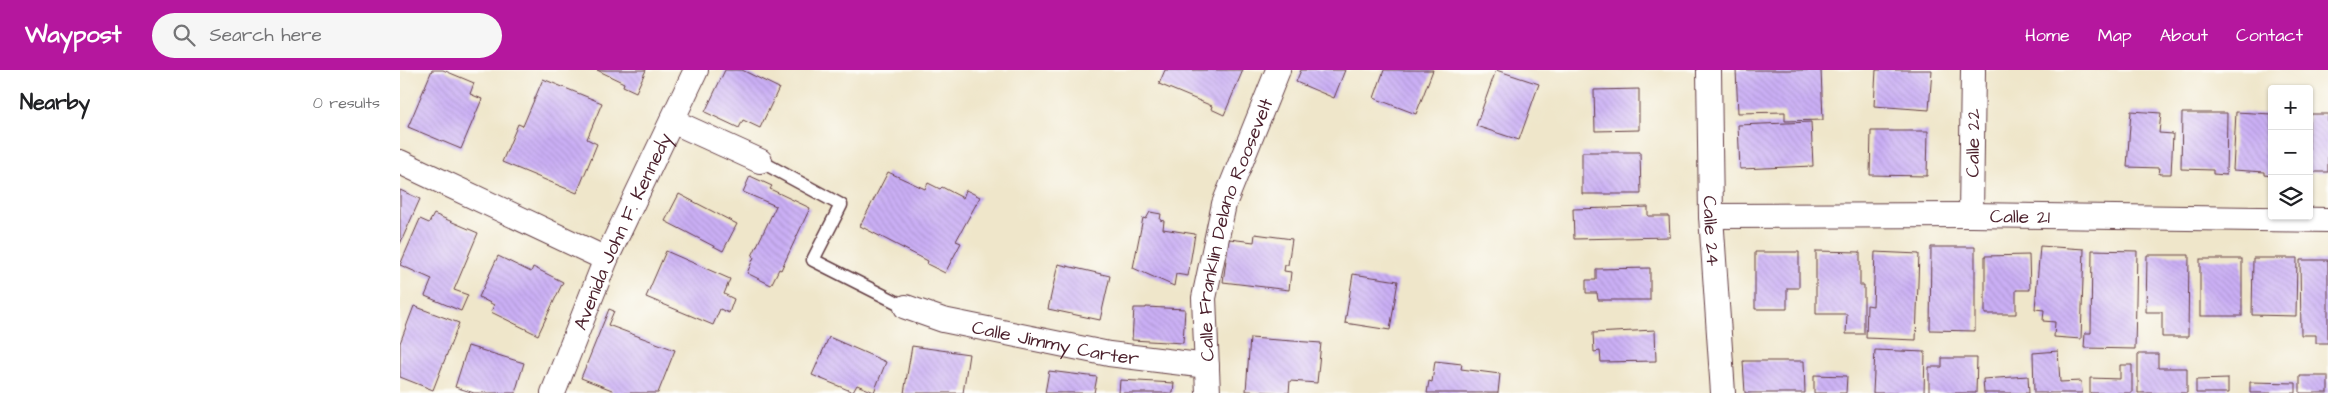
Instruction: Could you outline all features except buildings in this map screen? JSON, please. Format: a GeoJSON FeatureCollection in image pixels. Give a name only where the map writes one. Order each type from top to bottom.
{"type":"FeatureCollection","features":[{"type":"Feature","properties":{"kind":"street","name":"Avenida John F. Kennedy"},"geometry":{"type":"LineString","coordinates":[[554,393],[606,259],[696,70]]}},
{"type":"Feature","properties":{"kind":"street","name":"Calle Franklin Delano Roosevelt"},"geometry":{"type":"LineString","coordinates":[[1208,393],[1204,298],[1224,204],[1278,70]]}},
{"type":"Feature","properties":{"kind":"street","name":"Calle 24"},"geometry":{"type":"LineString","coordinates":[[1708,70],[1711,216],[1724,393]]}},
{"type":"Feature","properties":{"kind":"street","name":"Calle 22"},"geometry":{"type":"LineString","coordinates":[[1971,215],[1973,70]]}},
{"type":"Feature","properties":{"kind":"street"},"geometry":{"type":"LineString","coordinates":[[672,121],[760,161]]}},
{"type":"Feature","properties":{"kind":"street"},"geometry":{"type":"LineString","coordinates":[[400,162],[606,259]]}},
{"type":"Feature","properties":{"kind":"street","name":"Calle 21"},"geometry":{"type":"LineString","coordinates":[[1711,216],[1971,215],[2328,220]]}},
{"type":"Feature","properties":{"kind":"street","name":"Calle Jimmy Carter"},"geometry":{"type":"LineString","coordinates":[[906,308],[942,320],[1109,354],[1207,366]]}},
{"type":"Feature","properties":{"kind":"lane"},"geometry":{"type":"LineString","coordinates":[[760,161],[841,205],[813,260],[906,308]]}}]}
